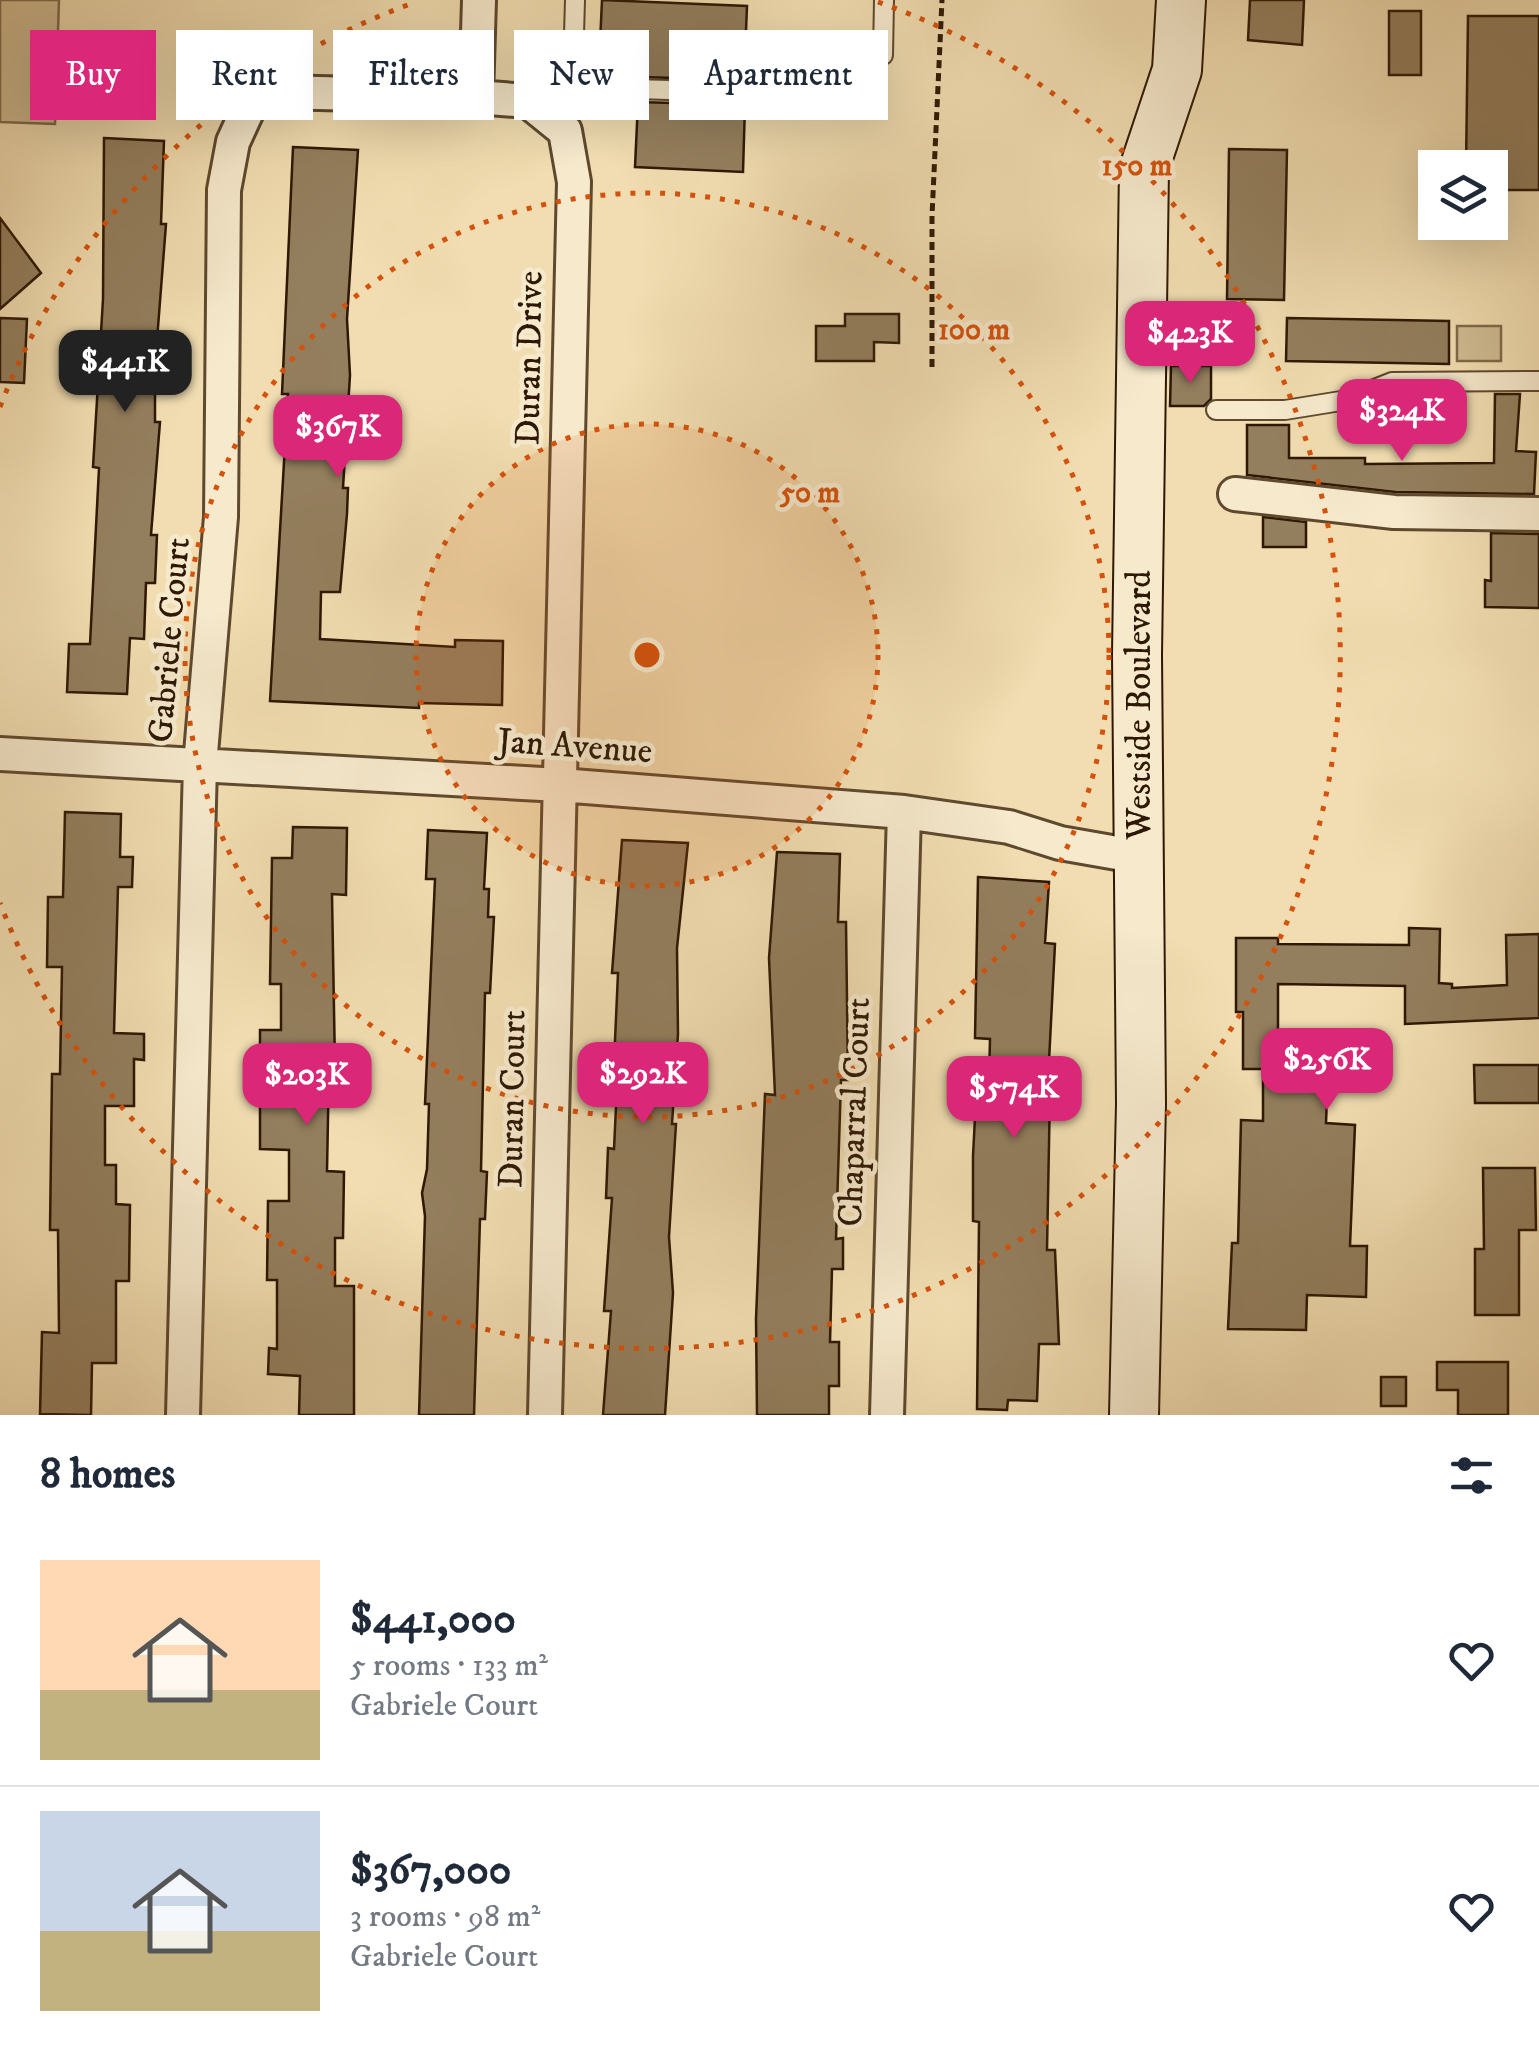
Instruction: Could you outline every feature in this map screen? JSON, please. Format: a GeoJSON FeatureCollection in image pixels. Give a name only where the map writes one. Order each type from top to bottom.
{"type":"FeatureCollection","features":[{"type":"Feature","properties":{"kind":"street"},"geometry":{"type":"LineString","coordinates":[[479,30],[480,0]]}},
{"type":"Feature","properties":{"kind":"street","name":"Westside Boulevard"},"geometry":{"type":"LineString","coordinates":[[1134,1415],[1141,1104],[1137,655],[1144,168],[1178,70],[1181,0]]}},
{"type":"Feature","properties":{"kind":"street","name":"Gabriele Court"},"geometry":{"type":"LineString","coordinates":[[184,1415],[200,765],[221,518],[224,190],[233,142],[250,105],[278,92],[333,93]]}},
{"type":"Feature","properties":{"kind":"street","name":"Duran Drive"},"geometry":{"type":"LineString","coordinates":[[494,99],[528,102],[565,131],[574,182],[560,786]]}},
{"type":"Feature","properties":{"kind":"street"},"geometry":{"type":"LineString","coordinates":[[1235,494],[1394,512],[1539,514]]}},
{"type":"Feature","properties":{"kind":"street","name":"Jan Avenue"},"geometry":{"type":"LineString","coordinates":[[0,754],[560,786],[904,812],[1030,832],[1060,843],[1140,857]]}},
{"type":"Feature","properties":{"kind":"street","name":"Duran Court"},"geometry":{"type":"LineString","coordinates":[[546,1415],[560,786]]}},
{"type":"Feature","properties":{"kind":"street","name":"Chaparral Court"},"geometry":{"type":"LineString","coordinates":[[887,1415],[904,812]]}},
{"type":"Feature","properties":{"kind":"lane"},"geometry":{"type":"LineString","coordinates":[[575,0],[573,68],[598,88],[669,90]]}},
{"type":"Feature","properties":{"kind":"lane"},"geometry":{"type":"LineString","coordinates":[[883,30],[884,0]]}},
{"type":"Feature","properties":{"kind":"lane"},"geometry":{"type":"LineString","coordinates":[[1216,410],[1285,410],[1347,400],[1392,382],[1539,381]]}},
{"type":"Feature","properties":{"kind":"path"},"geometry":{"type":"LineString","coordinates":[[932,367],[932,216],[942,0]]}},
{"type":"Feature","properties":{"kind":"shaded area"},"geometry":{"type":"Polygon","coordinates":[[[0,0],[59,0],[58,30],[30,30],[30,120],[55,120],[55,124],[0,122],[0,0]]]}},
{"type":"Feature","properties":{"kind":"shaded area"},"geometry":{"type":"Polygon","coordinates":[[[1457,326],[1501,326],[1501,361],[1457,361],[1457,326]]]}},
{"type":"Feature","properties":{"kind":"building"},"geometry":{"type":"Polygon","coordinates":[[[602,0],[747,6],[746,30],[669,30],[669,78],[649,77],[649,30],[601,30],[602,0]]]}},
{"type":"Feature","properties":{"kind":"building"},"geometry":{"type":"Polygon","coordinates":[[[1250,0],[1304,0],[1302,45],[1248,40],[1250,0]]]}},
{"type":"Feature","properties":{"kind":"building"},"geometry":{"type":"Polygon","coordinates":[[[1389,11],[1421,11],[1421,75],[1389,75],[1389,11]]]}},
{"type":"Feature","properties":{"kind":"building"},"geometry":{"type":"Polygon","coordinates":[[[1468,16],[1539,16],[1539,190],[1508,190],[1508,150],[1466,150],[1468,16]]]}},
{"type":"Feature","properties":{"kind":"building"},"geometry":{"type":"Polygon","coordinates":[[[649,102],[669,103],[669,120],[745,120],[743,172],[635,167],[637,120],[649,120],[649,102]]]}},
{"type":"Feature","properties":{"kind":"building"},"geometry":{"type":"Polygon","coordinates":[[[104,138],[164,141],[161,224],[166,224],[155,366],[155,422],[160,422],[151,535],[157,535],[155,583],[146,583],[144,639],[130,638],[127,694],[67,692],[69,644],[90,644],[99,468],[93,467],[103,299],[104,138]]]}},
{"type":"Feature","properties":{"kind":"building"},"geometry":{"type":"Polygon","coordinates":[[[293,147],[358,150],[347,319],[350,375],[343,488],[348,488],[347,514],[340,592],[321,592],[320,639],[455,647],[455,640],[503,641],[502,705],[419,703],[419,708],[270,701],[288,394],[282,394],[293,147]]]}},
{"type":"Feature","properties":{"kind":"building"},"geometry":{"type":"Polygon","coordinates":[[[1229,149],[1287,150],[1284,300],[1227,299],[1229,149]]]}},
{"type":"Feature","properties":{"kind":"building"},"geometry":{"type":"Polygon","coordinates":[[[0,218],[41,273],[0,309],[0,218]]]}},
{"type":"Feature","properties":{"kind":"building"},"geometry":{"type":"Polygon","coordinates":[[[845,314],[899,314],[899,343],[874,342],[874,361],[816,361],[816,326],[845,326],[845,314]]]}},
{"type":"Feature","properties":{"kind":"building"},"geometry":{"type":"Polygon","coordinates":[[[0,318],[27,319],[24,383],[0,382],[0,318]]]}},
{"type":"Feature","properties":{"kind":"building"},"geometry":{"type":"Polygon","coordinates":[[[1287,318],[1449,321],[1449,364],[1286,361],[1287,318]]]}},
{"type":"Feature","properties":{"kind":"building"},"geometry":{"type":"Polygon","coordinates":[[[1171,366],[1211,366],[1211,399],[1204,406],[1170,406],[1171,366]]]}},
{"type":"Feature","properties":{"kind":"building"},"geometry":{"type":"Polygon","coordinates":[[[1495,394],[1520,394],[1516,451],[1536,452],[1534,494],[1395,492],[1247,475],[1247,425],[1289,425],[1289,458],[1365,458],[1365,464],[1494,463],[1495,394]]]}},
{"type":"Feature","properties":{"kind":"building"},"geometry":{"type":"Polygon","coordinates":[[[1263,517],[1306,522],[1306,547],[1263,547],[1263,517]]]}},
{"type":"Feature","properties":{"kind":"building"},"geometry":{"type":"Polygon","coordinates":[[[1491,533],[1539,534],[1539,608],[1485,607],[1485,580],[1491,581],[1491,533]]]}},
{"type":"Feature","properties":{"kind":"building"},"geometry":{"type":"Polygon","coordinates":[[[65,812],[121,814],[120,857],[133,857],[132,887],[118,887],[114,1033],[144,1034],[144,1060],[134,1059],[134,1106],[105,1106],[105,1165],[116,1165],[116,1204],[130,1205],[129,1281],[116,1281],[116,1363],[92,1363],[91,1415],[40,1414],[42,1332],[59,1333],[58,1230],[50,1230],[52,1074],[60,1074],[62,967],[47,967],[48,897],[63,897],[65,812]]]}},
{"type":"Feature","properties":{"kind":"building"},"geometry":{"type":"Polygon","coordinates":[[[293,827],[347,828],[346,895],[332,894],[335,1067],[329,1067],[327,1171],[344,1172],[343,1238],[335,1238],[335,1286],[354,1286],[354,1415],[299,1415],[300,1376],[268,1374],[269,1348],[277,1349],[277,1280],[267,1280],[268,1201],[289,1201],[289,1150],[260,1149],[260,1030],[281,1030],[281,984],[270,984],[272,858],[292,858],[293,827]]]}},
{"type":"Feature","properties":{"kind":"building"},"geometry":{"type":"Polygon","coordinates":[[[428,830],[487,833],[484,889],[489,889],[488,917],[494,917],[490,993],[485,993],[481,1171],[487,1172],[485,1219],[480,1219],[474,1415],[419,1415],[425,1216],[422,1193],[427,1169],[429,1104],[425,1104],[435,879],[426,879],[428,830]]]}},
{"type":"Feature","properties":{"kind":"building"},"geometry":{"type":"Polygon","coordinates":[[[622,840],[688,843],[677,948],[678,1034],[672,1124],[676,1124],[669,1237],[673,1293],[665,1415],[603,1415],[611,1311],[604,1311],[612,1198],[606,1198],[608,1148],[614,1149],[617,1085],[613,1085],[618,973],[612,973],[622,840]]]}},
{"type":"Feature","properties":{"kind":"building"},"geometry":{"type":"Polygon","coordinates":[[[777,852],[840,854],[838,922],[846,922],[848,1080],[841,1080],[836,1239],[843,1238],[843,1269],[832,1269],[830,1342],[839,1342],[839,1386],[829,1386],[829,1415],[757,1415],[756,1319],[765,1094],[775,1095],[769,958],[777,852]]]}},
{"type":"Feature","properties":{"kind":"building"},"geometry":{"type":"Polygon","coordinates":[[[978,877],[1049,882],[1045,943],[1055,944],[1049,1061],[1060,1062],[1059,1091],[1050,1091],[1047,1250],[1055,1250],[1059,1344],[1039,1344],[1037,1401],[1008,1400],[1007,1410],[977,1409],[979,1222],[973,1221],[973,1156],[975,1117],[988,1118],[990,1039],[975,1038],[978,877]]]}},
{"type":"Feature","properties":{"kind":"building"},"geometry":{"type":"Polygon","coordinates":[[[1409,928],[1440,929],[1439,983],[1452,984],[1452,988],[1507,985],[1506,935],[1539,934],[1539,1018],[1405,1024],[1405,986],[1278,984],[1278,1039],[1356,1040],[1355,1073],[1328,1073],[1326,1123],[1355,1125],[1350,1246],[1367,1246],[1366,1297],[1307,1295],[1306,1330],[1228,1329],[1232,1243],[1238,1243],[1241,1120],[1263,1121],[1263,1069],[1243,1069],[1243,1012],[1236,1012],[1236,938],[1278,938],[1278,944],[1409,945],[1409,928]]]}},
{"type":"Feature","properties":{"kind":"building"},"geometry":{"type":"Polygon","coordinates":[[[1474,1065],[1539,1065],[1539,1103],[1475,1103],[1474,1065]]]}},
{"type":"Feature","properties":{"kind":"building"},"geometry":{"type":"Polygon","coordinates":[[[1483,1168],[1535,1168],[1536,1230],[1519,1230],[1519,1315],[1475,1315],[1475,1249],[1484,1249],[1483,1168]]]}},
{"type":"Feature","properties":{"kind":"building"},"geometry":{"type":"Polygon","coordinates":[[[1437,1362],[1508,1362],[1508,1415],[1458,1415],[1458,1390],[1437,1390],[1437,1362]]]}},
{"type":"Feature","properties":{"kind":"building"},"geometry":{"type":"Polygon","coordinates":[[[1381,1377],[1406,1377],[1406,1406],[1381,1406],[1381,1377]]]}}]}
